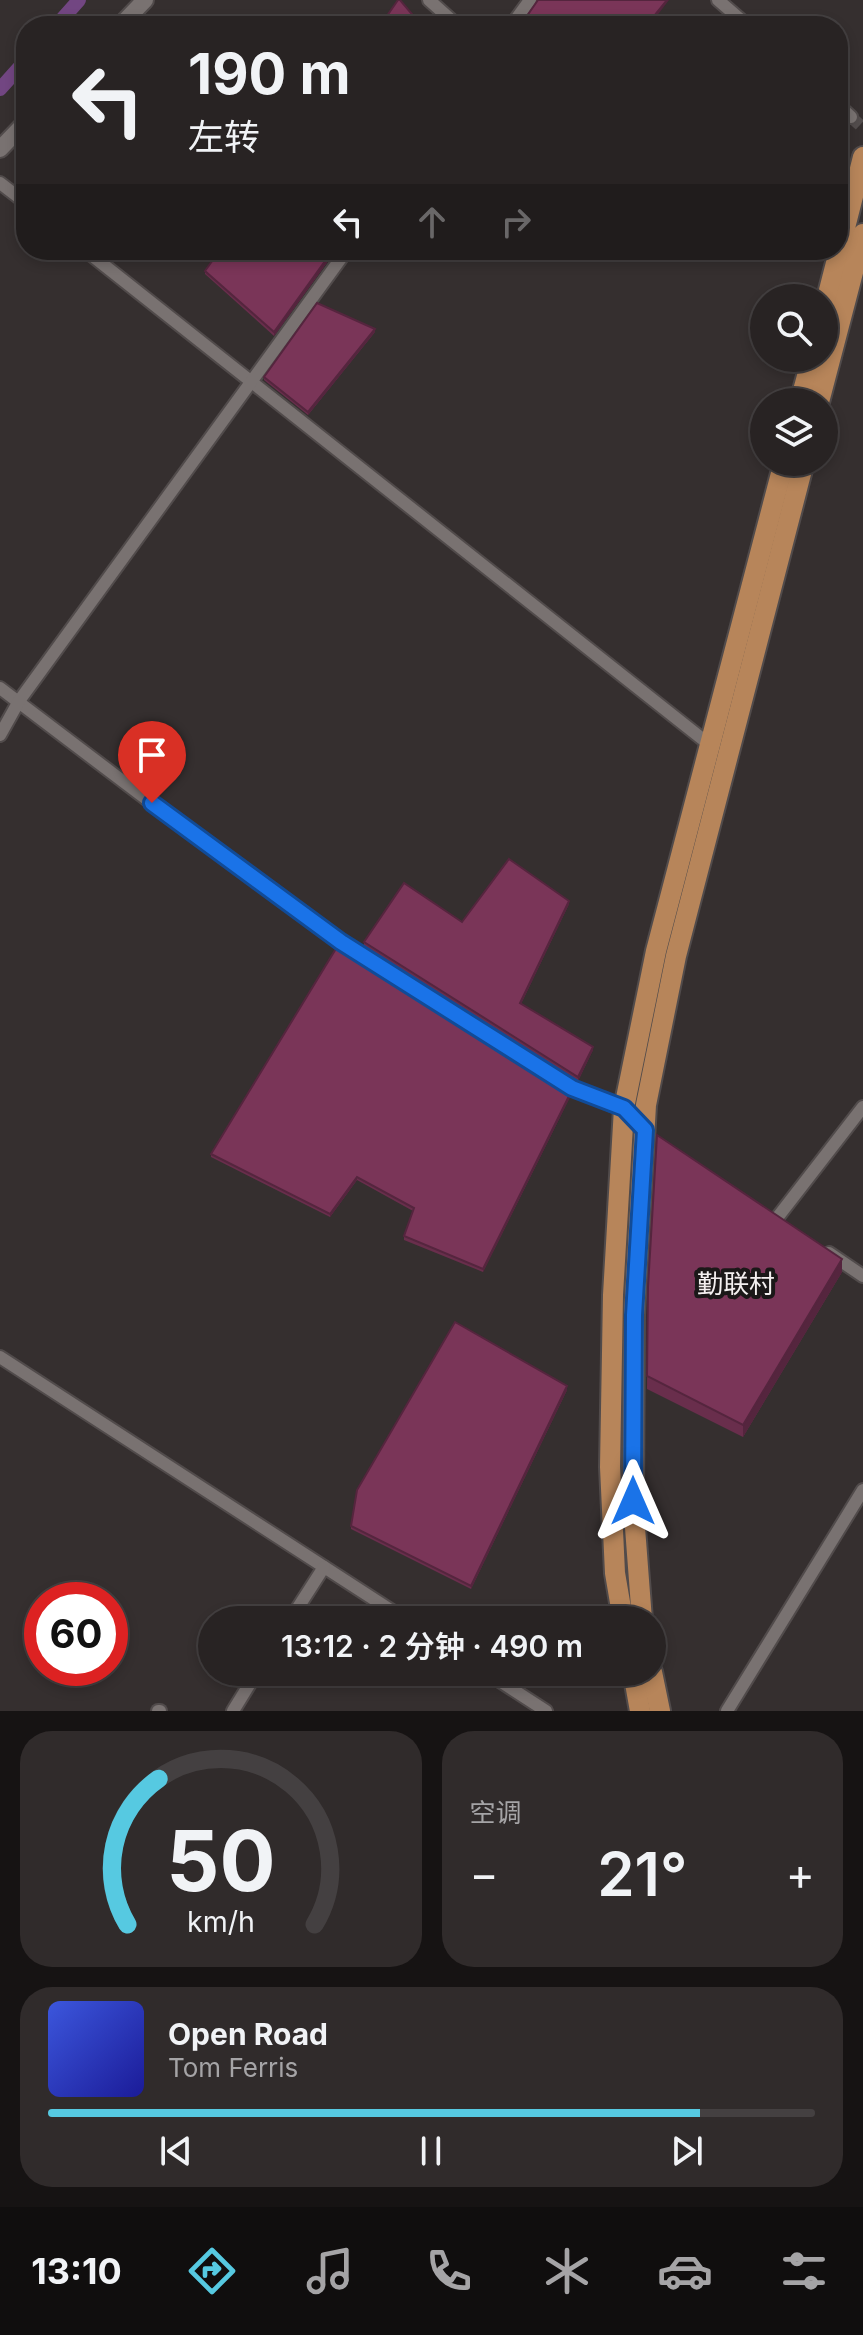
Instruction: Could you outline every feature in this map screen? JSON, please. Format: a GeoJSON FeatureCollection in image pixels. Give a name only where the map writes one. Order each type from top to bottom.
{"type":"FeatureCollection","features":[{"type":"Feature","properties":{"kind":"main road"},"geometry":{"type":"LineString","coordinates":[[848,216],[863,157]]}},
{"type":"Feature","properties":{"kind":"main road"},"geometry":{"type":"LineString","coordinates":[[823,388],[863,234]]}},
{"type":"Feature","properties":{"kind":"main road"},"geometry":{"type":"LineString","coordinates":[[831,284],[837,260]]}},
{"type":"Feature","properties":{"kind":"main road"},"geometry":{"type":"LineString","coordinates":[[621,1606],[615,1573],[610,1467],[613,1295],[624,1108],[656,951],[780,476]]}},
{"type":"Feature","properties":{"kind":"main road"},"geometry":{"type":"LineString","coordinates":[[641,1606],[633,1501],[634,1346],[650,1134],[646,1105],[676,956],[800,476]]}},
{"type":"Feature","properties":{"kind":"main road"},"geometry":{"type":"LineString","coordinates":[[636,1686],[640,1711]]}},
{"type":"Feature","properties":{"kind":"main road"},"geometry":{"type":"LineString","coordinates":[[655,1686],[660,1711]]}},
{"type":"Feature","properties":{"kind":"street"},"geometry":{"type":"LineString","coordinates":[[130,16],[145,0]]}},
{"type":"Feature","properties":{"kind":"street"},"geometry":{"type":"LineString","coordinates":[[429,0],[447,16]]}},
{"type":"Feature","properties":{"kind":"street"},"geometry":{"type":"LineString","coordinates":[[718,0],[736,16]]}},
{"type":"Feature","properties":{"kind":"street"},"geometry":{"type":"LineString","coordinates":[[848,114],[851,117]]}},
{"type":"Feature","properties":{"kind":"street"},"geometry":{"type":"LineString","coordinates":[[0,183],[16,195]]}},
{"type":"Feature","properties":{"kind":"street"},"geometry":{"type":"LineString","coordinates":[[98,260],[710,745]]}},
{"type":"Feature","properties":{"kind":"street"},"geometry":{"type":"LineString","coordinates":[[0,735],[19,701],[340,260]]}},
{"type":"Feature","properties":{"kind":"street"},"geometry":{"type":"LineString","coordinates":[[0,688],[341,942],[572,1088],[624,1108],[650,1134]]}},
{"type":"Feature","properties":{"kind":"street"},"geometry":{"type":"LineString","coordinates":[[777,1218],[863,1107]]}},
{"type":"Feature","properties":{"kind":"street"},"geometry":{"type":"LineString","coordinates":[[765,1210],[789,1227]]}},
{"type":"Feature","properties":{"kind":"street"},"geometry":{"type":"LineString","coordinates":[[814,1243],[863,1276]]}},
{"type":"Feature","properties":{"kind":"street"},"geometry":{"type":"LineString","coordinates":[[0,1357],[384,1606]]}},
{"type":"Feature","properties":{"kind":"street"},"geometry":{"type":"LineString","coordinates":[[727,1711],[863,1490]]}},
{"type":"Feature","properties":{"kind":"street"},"geometry":{"type":"LineString","coordinates":[[299,1606],[324,1567]]}},
{"type":"Feature","properties":{"kind":"street"},"geometry":{"type":"LineString","coordinates":[[233,1711],[248,1686]]}},
{"type":"Feature","properties":{"kind":"street"},"geometry":{"type":"LineString","coordinates":[[508,1686],[546,1711]]}},
{"type":"Feature","properties":{"kind":"building"},"geometry":{"type":"Polygon","coordinates":[[[400,0],[414,16],[387,16],[400,0]]]}},
{"type":"Feature","properties":{"kind":"building"},"geometry":{"type":"Polygon","coordinates":[[[538,0],[667,0],[654,16],[527,16],[538,0]]]}},
{"type":"Feature","properties":{"kind":"building"},"geometry":{"type":"Polygon","coordinates":[[[213,260],[326,260],[274,332],[205,271],[213,260]]]}},
{"type":"Feature","properties":{"kind":"building"},"geometry":{"type":"Polygon","coordinates":[[[317,303],[375,329],[308,412],[264,377],[317,303]]]}},
{"type":"Feature","properties":{"kind":"building"},"geometry":{"type":"Polygon","coordinates":[[[509,859],[569,901],[520,1003],[593,1047],[578,1077],[364,942],[404,883],[462,922],[509,859]]]}},
{"type":"Feature","properties":{"kind":"building"},"geometry":{"type":"Polygon","coordinates":[[[337,947],[570,1094],[483,1269],[404,1236],[414,1208],[357,1177],[330,1214],[211,1154],[337,947]]]}},
{"type":"Feature","properties":{"kind":"building"},"geometry":{"type":"Polygon","coordinates":[[[657,1135],[842,1259],[743,1425],[647,1376],[648,1287],[657,1135]]]}},
{"type":"Feature","properties":{"kind":"building"},"geometry":{"type":"Polygon","coordinates":[[[455,1322],[567,1386],[471,1586],[351,1526],[357,1490],[455,1322]]]}},
{"type":"Feature","properties":{"kind":"waterway"},"geometry":{"type":"LineString","coordinates":[[65,16],[79,0]]}},
{"type":"Feature","properties":{"kind":"waterway"},"geometry":{"type":"LineString","coordinates":[[0,89],[16,71]]}},
{"type":"Feature","properties":{"kind":"tunnel"},"geometry":{"type":"LineString","coordinates":[[851,117],[863,128]]}},
{"type":"Feature","properties":{"kind":"district","name":"勤联村"},"geometry":{"type":"Point","coordinates":[736,1284]}},
{"type":"Feature","properties":{"kind":"route"},"geometry":{"type":"LineString","coordinates":[[152,803],[341,942],[572,1088],[624,1108],[645,1130],[634,1315],[633,1501]]}}]}
